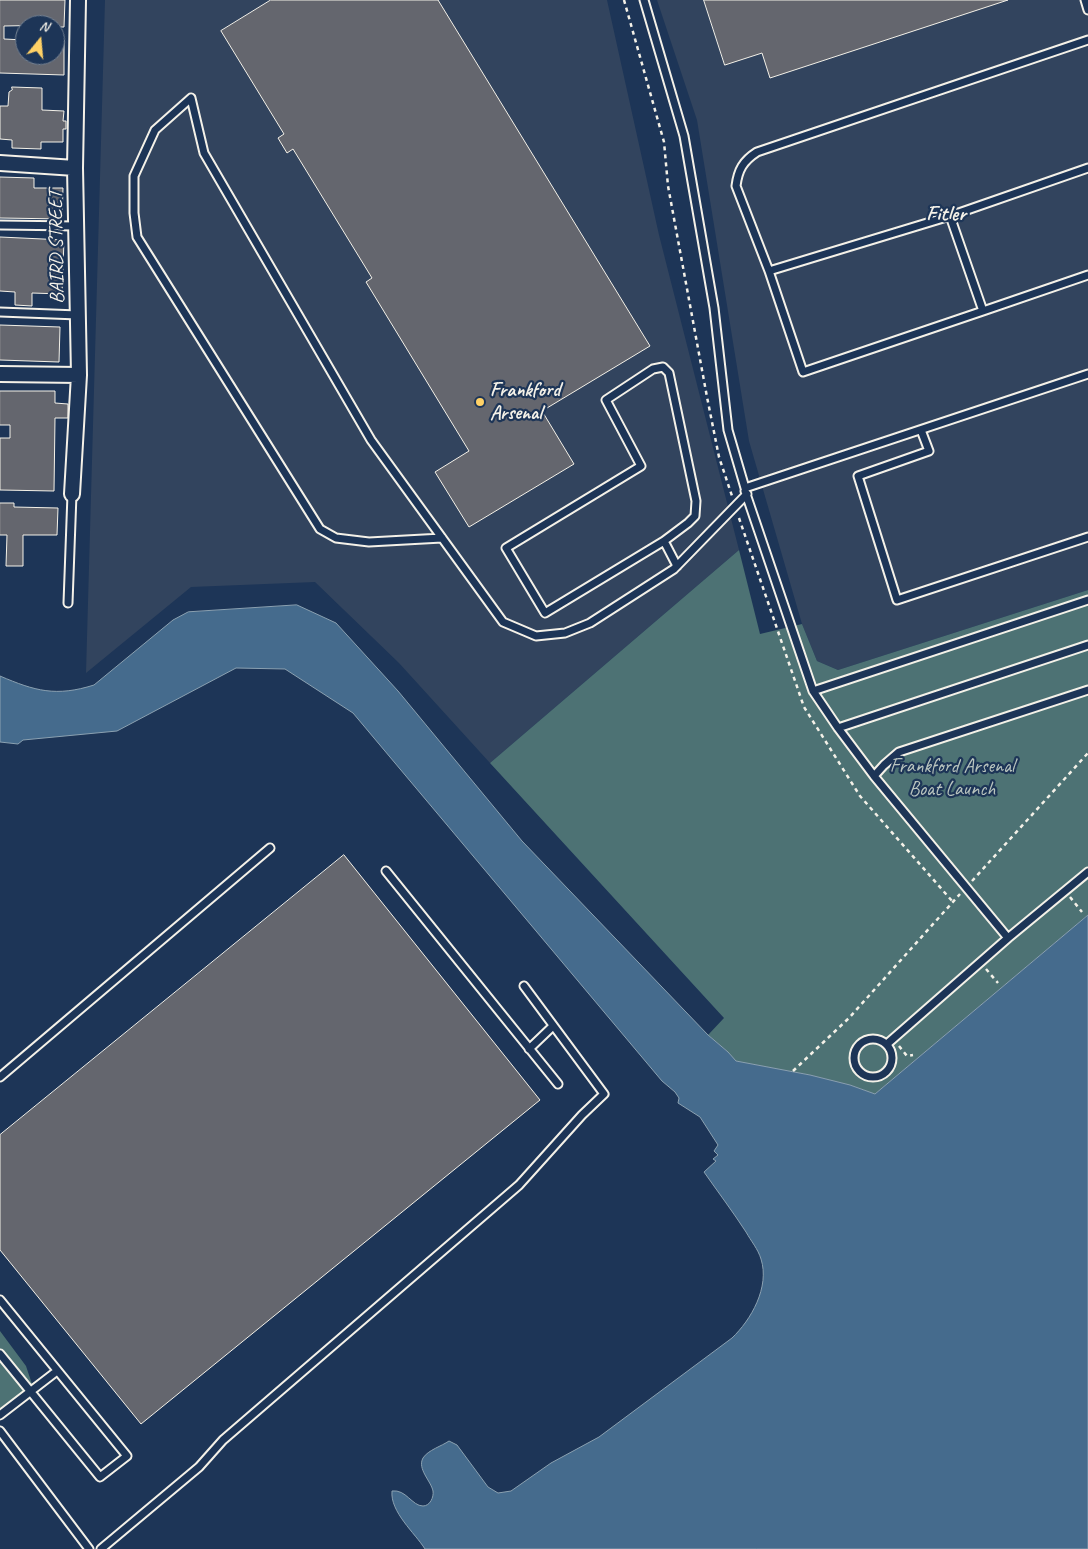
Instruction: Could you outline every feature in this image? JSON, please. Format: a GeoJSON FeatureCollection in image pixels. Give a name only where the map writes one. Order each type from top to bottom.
{"type":"FeatureCollection","features":[{"type":"Feature","properties":{"kind":"street","name":"BAIRD STREET"},"geometry":{"type":"LineString","coordinates":[[72,494],[79,375],[75,168],[78,0]]}},
{"type":"Feature","properties":{"kind":"street"},"geometry":{"type":"LineString","coordinates":[[0,162],[75,168]]}},
{"type":"Feature","properties":{"kind":"street"},"geometry":{"type":"LineString","coordinates":[[0,374],[79,375]]}},
{"type":"Feature","properties":{"kind":"lane"},"geometry":{"type":"LineString","coordinates":[[644,0],[684,136],[714,308],[728,430],[746,491],[813,691],[874,776],[1008,938]]}},
{"type":"Feature","properties":{"kind":"lane"},"geometry":{"type":"LineString","coordinates":[[1085,0],[1088,10]]}},
{"type":"Feature","properties":{"kind":"lane"},"geometry":{"type":"LineString","coordinates":[[1088,40],[757,152],[748,158],[739,171],[736,186],[769,271],[804,372],[1088,275]]}},
{"type":"Feature","properties":{"kind":"lane"},"geometry":{"type":"LineString","coordinates":[[442,538],[368,542],[336,538],[320,529],[137,237],[134,212],[134,176],[155,130],[192,98],[204,153],[371,440],[503,622],[536,636],[565,633],[590,623],[677,566],[746,491],[1088,374]]}},
{"type":"Feature","properties":{"kind":"lane"},"geometry":{"type":"LineString","coordinates":[[769,271],[950,216],[1088,168]]}},
{"type":"Feature","properties":{"kind":"lane"},"geometry":{"type":"LineString","coordinates":[[950,216],[983,311]]}},
{"type":"Feature","properties":{"kind":"lane"},"geometry":{"type":"LineString","coordinates":[[0,225],[76,226]]}},
{"type":"Feature","properties":{"kind":"lane"},"geometry":{"type":"LineString","coordinates":[[0,312],[78,315]]}},
{"type":"Feature","properties":{"kind":"lane"},"geometry":{"type":"LineString","coordinates":[[663,367],[669,372],[696,501],[695,516],[664,541],[545,613],[506,548],[641,466],[606,400],[653,369],[663,367]]}},
{"type":"Feature","properties":{"kind":"lane"},"geometry":{"type":"LineString","coordinates":[[921,430],[929,451],[858,476],[897,600],[1088,537]]}},
{"type":"Feature","properties":{"kind":"lane"},"geometry":{"type":"LineString","coordinates":[[68,603],[72,494]]}},
{"type":"Feature","properties":{"kind":"lane"},"geometry":{"type":"LineString","coordinates":[[664,541],[677,566]]}},
{"type":"Feature","properties":{"kind":"lane"},"geometry":{"type":"LineString","coordinates":[[813,691],[1088,600]]}},
{"type":"Feature","properties":{"kind":"lane"},"geometry":{"type":"LineString","coordinates":[[838,728],[1088,645]]}},
{"type":"Feature","properties":{"kind":"lane"},"geometry":{"type":"LineString","coordinates":[[874,776],[899,752],[1088,690]]}},
{"type":"Feature","properties":{"kind":"lane"},"geometry":{"type":"LineString","coordinates":[[0,1077],[270,848]]}},
{"type":"Feature","properties":{"kind":"lane"},"geometry":{"type":"LineString","coordinates":[[386,871],[558,1084]]}},
{"type":"Feature","properties":{"kind":"lane"},"geometry":{"type":"LineString","coordinates":[[887,1044],[1008,938],[1088,872]]}},
{"type":"Feature","properties":{"kind":"lane"},"geometry":{"type":"LineString","coordinates":[[101,1549],[199,1467],[223,1440],[519,1185],[582,1115],[604,1094],[524,986]]}},
{"type":"Feature","properties":{"kind":"lane"},"geometry":{"type":"LineString","coordinates":[[530,1049],[553,1026]]}},
{"type":"Feature","properties":{"kind":"lane"},"geometry":{"type":"LineString","coordinates":[[870,1039],[876,1039],[887,1044],[892,1054],[892,1060],[887,1071],[883,1075],[871,1077],[860,1072],[854,1061],[859,1045],[870,1039]]}},
{"type":"Feature","properties":{"kind":"lane"},"geometry":{"type":"LineString","coordinates":[[0,1300],[127,1456],[100,1477],[0,1354]]}},
{"type":"Feature","properties":{"kind":"lane"},"geometry":{"type":"LineString","coordinates":[[0,1415],[58,1370]]}},
{"type":"Feature","properties":{"kind":"lane"},"geometry":{"type":"LineString","coordinates":[[0,1431],[89,1549]]}},
{"type":"Feature","properties":{"kind":"path"},"geometry":{"type":"LineString","coordinates":[[624,0],[664,142],[668,186],[675,224],[719,457],[727,482]]}},
{"type":"Feature","properties":{"kind":"path"},"geometry":{"type":"LineString","coordinates":[[973,880],[1088,753]]}},
{"type":"Feature","properties":{"kind":"path"},"geometry":{"type":"LineString","coordinates":[[1065,891],[1082,912]]}},
{"type":"Feature","properties":{"kind":"path"},"geometry":{"type":"LineString","coordinates":[[793,1071],[842,1025],[960,894]]}},
{"type":"Feature","properties":{"kind":"path"},"geometry":{"type":"LineString","coordinates":[[981,962],[998,983]]}},
{"type":"Feature","properties":{"kind":"path"},"geometry":{"type":"LineString","coordinates":[[893,1039],[908,1056],[913,1055]]}},
{"type":"Feature","properties":{"kind":"shaded area"},"geometry":{"type":"Polygon","coordinates":[[[105,0],[607,0],[659,235],[739,550],[490,763],[399,663],[315,582],[191,587],[86,673],[105,0]]]}},
{"type":"Feature","properties":{"kind":"shaded area"},"geometry":{"type":"Polygon","coordinates":[[[657,0],[1088,0],[1088,590],[838,670],[817,661],[802,624],[749,441],[697,120],[657,0]]]}},
{"type":"Feature","properties":{"kind":"shaded area"},"geometry":{"type":"Polygon","coordinates":[[[297,605],[336,623],[398,691],[522,841],[708,1035],[736,1061],[810,1075],[850,1085],[875,1094],[1088,915],[1088,1549],[425,1549],[395,1507],[392,1491],[401,1492],[419,1505],[425,1506],[430,1503],[433,1491],[422,1466],[423,1458],[428,1453],[449,1441],[457,1445],[488,1487],[498,1493],[511,1491],[551,1463],[599,1437],[732,1338],[746,1322],[757,1302],[761,1292],[763,1270],[756,1248],[704,1172],[716,1161],[713,1159],[718,1155],[714,1151],[718,1145],[700,1117],[678,1103],[679,1098],[675,1092],[662,1081],[353,713],[285,669],[236,668],[117,731],[23,740],[18,744],[0,742],[0,676],[35,689],[46,691],[80,689],[94,685],[173,620],[188,612],[297,605]]]}},
{"type":"Feature","properties":{"kind":"green space","name":"Frankford Arsenal Boat Launch"},"geometry":{"type":"Polygon","coordinates":[[[739,550],[760,634],[802,624],[817,661],[838,670],[1088,590],[1088,915],[875,1094],[850,1085],[810,1075],[735,1061],[728,1052],[708,1035],[724,1018],[490,763],[739,550]]]}},
{"type":"Feature","properties":{"kind":"green space"},"geometry":{"type":"Polygon","coordinates":[[[0,1331],[26,1366],[32,1384],[28,1396],[0,1416],[0,1331]]]}},
{"type":"Feature","properties":{"kind":"building"},"geometry":{"type":"Polygon","coordinates":[[[0,0],[65,0],[64,15],[15,15],[15,26],[4,26],[4,39],[15,40],[15,65],[64,65],[64,75],[0,73],[0,0]]]}},
{"type":"Feature","properties":{"kind":"building"},"geometry":{"type":"Polygon","coordinates":[[[271,0],[438,0],[650,346],[542,411],[574,464],[469,527],[435,472],[469,451],[366,282],[372,278],[293,149],[287,153],[278,138],[284,134],[221,31],[271,0]]]}},
{"type":"Feature","properties":{"kind":"building"},"geometry":{"type":"Polygon","coordinates":[[[704,0],[1008,0],[770,78],[762,53],[725,65],[704,0]]]}},
{"type":"Feature","properties":{"kind":"building"},"geometry":{"type":"Polygon","coordinates":[[[12,87],[42,88],[42,110],[64,111],[63,121],[66,121],[66,129],[63,129],[63,142],[41,142],[41,149],[12,148],[12,140],[0,139],[0,106],[8,106],[9,92],[12,90],[12,87]]]}},
{"type":"Feature","properties":{"kind":"building"},"geometry":{"type":"Polygon","coordinates":[[[0,177],[34,178],[34,188],[63,188],[62,219],[0,218],[0,177]]]}},
{"type":"Feature","properties":{"kind":"building"},"geometry":{"type":"Polygon","coordinates":[[[0,237],[64,240],[62,294],[32,293],[32,306],[15,305],[15,292],[0,291],[0,237]]]}},
{"type":"Feature","properties":{"kind":"building"},"geometry":{"type":"Polygon","coordinates":[[[0,325],[60,327],[59,362],[0,360],[0,325]]]}},
{"type":"Feature","properties":{"kind":"building"},"geometry":{"type":"Polygon","coordinates":[[[0,391],[55,391],[55,403],[68,404],[68,418],[55,418],[54,491],[0,490],[0,438],[10,438],[10,425],[0,425],[0,391]]]}},
{"type":"Feature","properties":{"kind":"building"},"geometry":{"type":"Polygon","coordinates":[[[0,503],[14,503],[14,507],[58,508],[57,535],[23,535],[23,566],[6,566],[7,535],[0,535],[0,503]]]}},
{"type":"Feature","properties":{"kind":"building"},"geometry":{"type":"Polygon","coordinates":[[[344,855],[540,1100],[141,1424],[0,1250],[0,1135],[344,855]]]}},
{"type":"Feature","properties":{"kind":"place","name":"Frankford Arsenal"},"geometry":{"type":"Point","coordinates":[480,402]}},
{"type":"Feature","properties":{"kind":"district","name":"Fitler"},"geometry":{"type":"Point","coordinates":[946,214]}}]}
